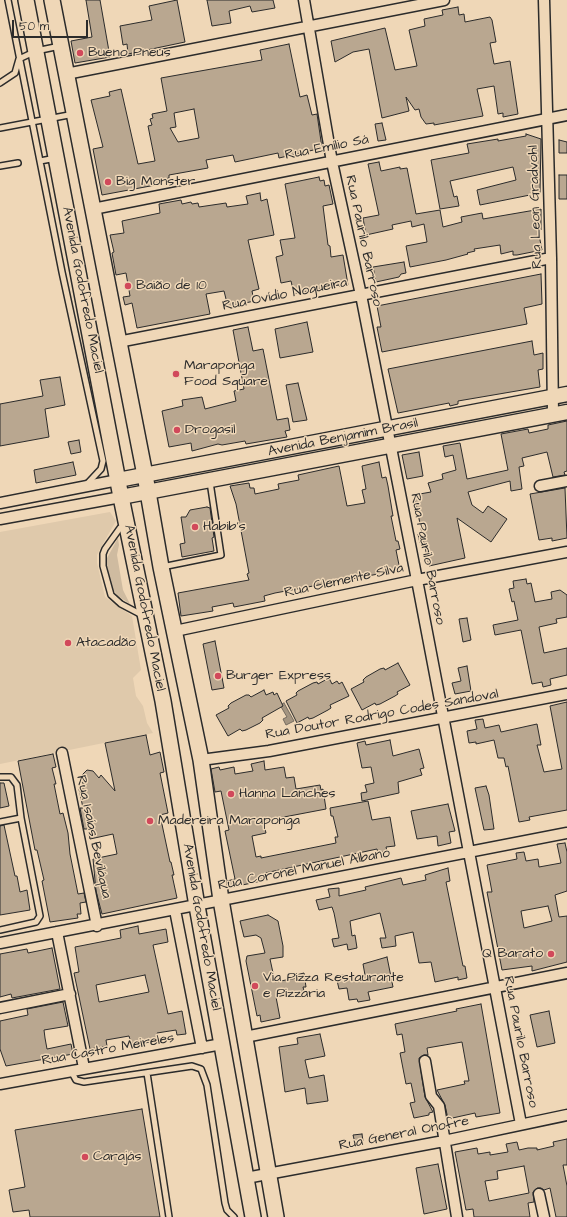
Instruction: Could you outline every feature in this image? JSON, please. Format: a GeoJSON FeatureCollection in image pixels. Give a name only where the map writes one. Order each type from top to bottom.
{"type":"FeatureCollection","features":[{"type":"Feature","properties":{"kind":"main road","name":"Avenida Godofredo Maciel"},"geometry":{"type":"LineString","coordinates":[[26,0],[121,497],[163,701],[197,906],[253,1217]]}},
{"type":"Feature","properties":{"kind":"main road","name":"Avenida Godofredo Maciel"},"geometry":{"type":"LineString","coordinates":[[52,0],[145,475],[161,567],[201,760],[206,804],[212,833],[221,900],[276,1217]]}},
{"type":"Feature","properties":{"kind":"main road"},"geometry":{"type":"LineString","coordinates":[[75,256],[101,251]]}},
{"type":"Feature","properties":{"kind":"main road"},"geometry":{"type":"LineString","coordinates":[[87,317],[112,311]]}},
{"type":"Feature","properties":{"kind":"main road","name":"Avenida Benjamim Brasil"},"geometry":{"type":"LineString","coordinates":[[118,480],[386,430],[567,394]]}},
{"type":"Feature","properties":{"kind":"main road","name":"Avenida Benjamim Brasil"},"geometry":{"type":"LineString","coordinates":[[121,497],[567,412]]}},
{"type":"Feature","properties":{"kind":"main road"},"geometry":{"type":"LineString","coordinates":[[180,807],[206,804]]}},
{"type":"Feature","properties":{"kind":"main road"},"geometry":{"type":"LineString","coordinates":[[186,836],[212,833]]}},
{"type":"Feature","properties":{"kind":"street","name":"Rua Paurilo Barroso"},"geometry":{"type":"LineString","coordinates":[[304,0],[332,162],[361,295],[386,430],[417,580],[521,1124]]}},
{"type":"Feature","properties":{"kind":"street"},"geometry":{"type":"LineString","coordinates":[[66,74],[444,0]]}},
{"type":"Feature","properties":{"kind":"street","name":"Rua Leon Gradvohl"},"geometry":{"type":"LineString","coordinates":[[544,0],[551,258],[553,414]]}},
{"type":"Feature","properties":{"kind":"street","name":"Rua Emílio Sá"},"geometry":{"type":"LineString","coordinates":[[92,209],[567,115]]}},
{"type":"Feature","properties":{"kind":"street","name":"Rua Ovídio Nogueira"},"geometry":{"type":"LineString","coordinates":[[118,342],[551,258]]}},
{"type":"Feature","properties":{"kind":"street"},"geometry":{"type":"LineString","coordinates":[[0,503],[118,480]]}},
{"type":"Feature","properties":{"kind":"street"},"geometry":{"type":"LineString","coordinates":[[540,486],[567,481]]}},
{"type":"Feature","properties":{"kind":"street"},"geometry":{"type":"LineString","coordinates":[[0,519],[121,497]]}},
{"type":"Feature","properties":{"kind":"street","name":"Rua Clemente Silva"},"geometry":{"type":"LineString","coordinates":[[174,631],[417,580],[567,552]]}},
{"type":"Feature","properties":{"kind":"street","name":"Rua Doutor Rodrigo Codes Sandoval"},"geometry":{"type":"LineString","coordinates":[[201,760],[269,750],[567,694]]}},
{"type":"Feature","properties":{"kind":"street","name":"Rua Isaías Beviláqua"},"geometry":{"type":"LineString","coordinates":[[62,753],[97,926]]}},
{"type":"Feature","properties":{"kind":"street","name":"Rua Coronel Manuel Albano"},"geometry":{"type":"LineString","coordinates":[[0,943],[97,926],[221,900],[567,833]]}},
{"type":"Feature","properties":{"kind":"street","name":"Avenida Godofredo Maciel"},"geometry":{"type":"LineString","coordinates":[[175,910],[202,1048]]}},
{"type":"Feature","properties":{"kind":"street"},"geometry":{"type":"LineString","coordinates":[[57,932],[84,1068]]}},
{"type":"Feature","properties":{"kind":"street"},"geometry":{"type":"LineString","coordinates":[[245,1037],[567,973]]}},
{"type":"Feature","properties":{"kind":"street"},"geometry":{"type":"LineString","coordinates":[[0,1008],[70,994]]}},
{"type":"Feature","properties":{"kind":"street","name":"Rua Castro Meireles"},"geometry":{"type":"LineString","coordinates":[[0,1084],[222,1044]]}},
{"type":"Feature","properties":{"kind":"street"},"geometry":{"type":"LineString","coordinates":[[425,1061],[431,1096],[439,1105],[457,1217]]}},
{"type":"Feature","properties":{"kind":"street","name":"Rua General Onofre"},"geometry":{"type":"LineString","coordinates":[[246,1178],[444,1141],[567,1115]]}},
{"type":"Feature","properties":{"kind":"street"},"geometry":{"type":"LineString","coordinates":[[539,1194],[544,1217]]}},
{"type":"Feature","properties":{"kind":"lane"},"geometry":{"type":"LineString","coordinates":[[8,0],[72,320],[103,461],[101,469],[84,487]]}},
{"type":"Feature","properties":{"kind":"lane"},"geometry":{"type":"LineString","coordinates":[[0,82],[15,73],[19,59],[36,51],[61,46]]}},
{"type":"Feature","properties":{"kind":"lane"},"geometry":{"type":"LineString","coordinates":[[0,128],[74,113]]}},
{"type":"Feature","properties":{"kind":"lane"},"geometry":{"type":"LineString","coordinates":[[40,161],[56,158]]}},
{"type":"Feature","properties":{"kind":"lane"},"geometry":{"type":"LineString","coordinates":[[0,166],[18,163]]}},
{"type":"Feature","properties":{"kind":"lane"},"geometry":{"type":"LineString","coordinates":[[72,320],[87,317]]}},
{"type":"Feature","properties":{"kind":"lane"},"geometry":{"type":"LineString","coordinates":[[161,567],[219,557],[222,554],[209,480]]}},
{"type":"Feature","properties":{"kind":"lane"},"geometry":{"type":"LineString","coordinates":[[127,525],[120,528],[103,554],[108,590],[116,600],[145,617]]}},
{"type":"Feature","properties":{"kind":"lane"},"geometry":{"type":"LineString","coordinates":[[0,777],[11,777],[17,785],[21,818],[40,916],[36,922],[0,930]]}},
{"type":"Feature","properties":{"kind":"lane"},"geometry":{"type":"LineString","coordinates":[[0,822],[21,818]]}},
{"type":"Feature","properties":{"kind":"lane"},"geometry":{"type":"LineString","coordinates":[[71,1070],[76,1080],[84,1082],[192,1066],[201,1070],[207,1085],[225,1203],[227,1210],[234,1217]]}},
{"type":"Feature","properties":{"kind":"lane"},"geometry":{"type":"LineString","coordinates":[[147,1073],[169,1217]]}},
{"type":"Feature","properties":{"kind":"shaded area","name":"Atacadão"},"geometry":{"type":"Polygon","coordinates":[[[110,512],[116,521],[97,555],[97,563],[105,597],[132,616],[141,670],[133,678],[136,696],[143,706],[147,723],[153,733],[0,764],[0,532],[110,512]]]}},
{"type":"Feature","properties":{"kind":"shaded area"},"geometry":{"type":"Polygon","coordinates":[[[118,538],[119,545],[117,555],[123,590],[130,604],[118,596],[110,586],[106,560],[118,538]]]}},
{"type":"Feature","properties":{"kind":"shaded area"},"geometry":{"type":"Polygon","coordinates":[[[284,703],[294,721],[286,725],[283,719],[287,717],[280,705],[284,703]]]}},
{"type":"Feature","properties":{"kind":"building"},"geometry":{"type":"Polygon","coordinates":[[[86,0],[100,0],[110,57],[75,63],[71,41],[92,37],[86,0]]]}},
{"type":"Feature","properties":{"kind":"building"},"geometry":{"type":"Polygon","coordinates":[[[177,0],[185,42],[128,54],[127,44],[123,45],[120,26],[152,20],[149,6],[177,0]]]}},
{"type":"Feature","properties":{"kind":"building"},"geometry":{"type":"Polygon","coordinates":[[[207,0],[273,0],[275,8],[252,12],[250,6],[229,11],[231,23],[212,26],[207,0]]]}},
{"type":"Feature","properties":{"kind":"building"},"geometry":{"type":"Polygon","coordinates":[[[458,7],[459,15],[464,14],[465,22],[490,17],[492,20],[496,42],[490,43],[494,64],[510,61],[518,114],[503,117],[503,113],[498,114],[494,86],[477,89],[483,116],[434,125],[434,123],[426,124],[421,117],[419,109],[415,110],[406,97],[409,111],[382,118],[369,49],[353,52],[335,62],[331,41],[385,28],[395,70],[417,66],[409,30],[425,26],[424,19],[443,15],[442,10],[458,7]]]}},
{"type":"Feature","properties":{"kind":"building"},"geometry":{"type":"Polygon","coordinates":[[[289,44],[300,97],[307,95],[312,115],[317,114],[322,148],[279,158],[278,153],[235,162],[233,155],[206,160],[208,168],[169,175],[169,178],[160,180],[161,184],[102,195],[93,149],[103,147],[91,100],[110,96],[109,92],[121,89],[138,164],[155,161],[148,126],[152,125],[150,119],[153,118],[152,114],[167,111],[161,78],[262,60],[260,50],[289,44]],[[194,109],[174,113],[176,127],[170,128],[178,142],[199,138],[194,109]]]}},
{"type":"Feature","properties":{"kind":"building"},"geometry":{"type":"Polygon","coordinates":[[[382,123],[386,140],[378,141],[375,124],[382,123]]]}},
{"type":"Feature","properties":{"kind":"building"},"geometry":{"type":"Polygon","coordinates":[[[526,134],[541,139],[540,193],[480,205],[477,190],[516,180],[513,167],[450,181],[454,197],[457,196],[459,206],[440,209],[431,160],[469,153],[467,144],[498,139],[498,141],[526,136],[526,134]]]}},
{"type":"Feature","properties":{"kind":"building"},"geometry":{"type":"Polygon","coordinates":[[[559,140],[567,142],[567,153],[559,153],[559,140]]]}},
{"type":"Feature","properties":{"kind":"building"},"geometry":{"type":"Polygon","coordinates":[[[379,162],[381,171],[400,167],[400,169],[407,168],[416,214],[440,210],[443,227],[462,222],[461,217],[482,213],[483,219],[541,209],[541,230],[538,230],[542,250],[517,255],[513,255],[513,251],[501,254],[500,245],[474,249],[475,251],[467,253],[468,254],[410,267],[406,246],[427,242],[424,224],[412,227],[411,221],[392,225],[393,229],[366,235],[363,218],[379,215],[368,164],[379,162]]]}},
{"type":"Feature","properties":{"kind":"building"},"geometry":{"type":"Polygon","coordinates":[[[559,175],[567,175],[567,199],[559,199],[559,175]]]}},
{"type":"Feature","properties":{"kind":"building"},"geometry":{"type":"Polygon","coordinates":[[[319,177],[320,181],[324,180],[325,186],[329,185],[333,204],[323,206],[331,257],[343,255],[348,285],[340,287],[339,285],[294,294],[291,281],[281,283],[276,257],[283,255],[280,240],[295,238],[285,184],[319,177]]]}},
{"type":"Feature","properties":{"kind":"building"},"geometry":{"type":"Polygon","coordinates":[[[260,193],[261,201],[267,199],[274,235],[248,240],[259,289],[252,291],[254,301],[228,307],[224,291],[206,294],[210,314],[137,328],[132,303],[125,305],[123,297],[130,296],[126,273],[116,275],[112,253],[114,252],[110,235],[124,233],[122,221],[160,213],[159,204],[181,200],[182,204],[191,202],[192,204],[198,203],[199,207],[226,203],[227,207],[248,204],[246,196],[260,193]]]}},
{"type":"Feature","properties":{"kind":"building"},"geometry":{"type":"Polygon","coordinates":[[[404,262],[406,273],[401,274],[399,277],[376,282],[373,267],[404,262]]]}},
{"type":"Feature","properties":{"kind":"building"},"geometry":{"type":"Polygon","coordinates":[[[541,274],[542,304],[524,308],[527,324],[382,352],[377,327],[381,327],[377,306],[541,274]]]}},
{"type":"Feature","properties":{"kind":"building"},"geometry":{"type":"Polygon","coordinates":[[[307,322],[313,352],[280,358],[275,329],[307,322]]]}},
{"type":"Feature","properties":{"kind":"building"},"geometry":{"type":"Polygon","coordinates":[[[248,327],[253,351],[263,349],[277,420],[288,418],[290,430],[285,431],[287,437],[246,444],[245,441],[222,445],[218,444],[192,451],[191,443],[169,447],[162,411],[183,406],[182,400],[202,397],[205,409],[236,401],[234,391],[244,389],[233,330],[248,327]]]}},
{"type":"Feature","properties":{"kind":"building"},"geometry":{"type":"Polygon","coordinates":[[[532,341],[534,355],[543,353],[543,369],[538,370],[540,387],[458,401],[458,404],[450,406],[449,403],[398,413],[388,369],[532,341]]]}},
{"type":"Feature","properties":{"kind":"building"},"geometry":{"type":"Polygon","coordinates":[[[60,377],[65,405],[45,409],[49,437],[0,446],[0,404],[43,396],[40,380],[60,377]]]}},
{"type":"Feature","properties":{"kind":"building"},"geometry":{"type":"Polygon","coordinates":[[[298,383],[307,420],[293,422],[286,385],[298,383]]]}},
{"type":"Feature","properties":{"kind":"building"},"geometry":{"type":"Polygon","coordinates":[[[567,421],[567,471],[564,472],[565,475],[553,477],[547,452],[522,458],[524,466],[519,467],[522,489],[511,491],[510,481],[468,492],[472,505],[483,513],[488,506],[507,519],[491,542],[457,518],[465,558],[429,566],[424,542],[420,543],[418,534],[422,533],[414,495],[431,492],[428,483],[443,479],[442,474],[456,470],[453,455],[445,457],[443,446],[460,443],[467,479],[508,470],[501,434],[528,429],[529,433],[548,429],[548,425],[567,421]]]}},
{"type":"Feature","properties":{"kind":"building"},"geometry":{"type":"Polygon","coordinates":[[[79,440],[81,452],[71,454],[68,442],[79,440]]]}},
{"type":"Feature","properties":{"kind":"building"},"geometry":{"type":"Polygon","coordinates":[[[419,452],[423,476],[407,479],[402,455],[419,452]]]}},
{"type":"Feature","properties":{"kind":"building"},"geometry":{"type":"Polygon","coordinates":[[[73,462],[76,475],[36,483],[34,470],[73,462]]]}},
{"type":"Feature","properties":{"kind":"building"},"geometry":{"type":"Polygon","coordinates":[[[379,462],[382,478],[386,477],[388,486],[393,516],[391,516],[396,541],[398,541],[400,549],[396,550],[400,570],[275,593],[264,596],[265,601],[234,607],[233,603],[212,607],[213,611],[181,616],[178,593],[249,580],[236,504],[230,486],[249,483],[250,488],[254,488],[255,494],[279,489],[278,484],[299,480],[298,475],[339,466],[347,506],[365,503],[362,490],[366,489],[362,466],[379,462]]]}},
{"type":"Feature","properties":{"kind":"building"},"geometry":{"type":"Polygon","coordinates":[[[565,488],[567,538],[552,541],[552,538],[539,540],[530,494],[565,488]]]}},
{"type":"Feature","properties":{"kind":"building"},"geometry":{"type":"Polygon","coordinates":[[[207,507],[210,508],[214,537],[212,538],[214,551],[182,557],[180,544],[185,543],[181,517],[186,517],[190,510],[207,507]]]}},
{"type":"Feature","properties":{"kind":"building"},"geometry":{"type":"Polygon","coordinates":[[[526,579],[527,584],[531,583],[535,602],[552,599],[551,592],[560,590],[567,595],[567,617],[556,619],[557,623],[539,627],[544,653],[567,648],[567,675],[550,679],[551,685],[543,687],[542,682],[532,684],[521,630],[495,635],[493,625],[518,620],[514,601],[512,602],[509,589],[514,588],[513,581],[526,579]]]}},
{"type":"Feature","properties":{"kind":"building"},"geometry":{"type":"Polygon","coordinates":[[[467,618],[471,640],[463,642],[459,619],[467,618]]]}},
{"type":"Feature","properties":{"kind":"building"},"geometry":{"type":"Polygon","coordinates":[[[215,641],[224,688],[212,690],[203,644],[215,641]]]}},
{"type":"Feature","properties":{"kind":"building"},"geometry":{"type":"Polygon","coordinates":[[[398,663],[410,685],[397,692],[398,694],[395,696],[380,704],[376,705],[375,703],[362,710],[351,689],[364,682],[363,680],[366,677],[380,669],[384,668],[385,670],[398,663]]]}},
{"type":"Feature","properties":{"kind":"building"},"geometry":{"type":"Polygon","coordinates":[[[467,666],[471,691],[455,694],[452,683],[461,681],[458,668],[467,666]]]}},
{"type":"Feature","properties":{"kind":"building"},"geometry":{"type":"Polygon","coordinates":[[[329,678],[332,684],[337,681],[339,684],[342,682],[349,696],[330,705],[331,708],[313,718],[309,719],[308,717],[297,723],[286,701],[297,695],[296,693],[298,691],[313,683],[317,682],[318,684],[329,678]]]}},
{"type":"Feature","properties":{"kind":"building"},"geometry":{"type":"Polygon","coordinates":[[[264,690],[266,695],[273,692],[274,695],[277,693],[283,706],[262,718],[263,720],[260,723],[246,730],[242,731],[240,729],[228,736],[216,715],[229,708],[228,706],[231,703],[246,695],[251,697],[264,690]]]}},
{"type":"Feature","properties":{"kind":"building"},"geometry":{"type":"Polygon","coordinates":[[[567,702],[567,810],[529,817],[530,820],[519,822],[508,766],[506,767],[504,758],[498,758],[494,740],[476,744],[476,742],[469,743],[467,731],[477,729],[475,720],[483,719],[485,728],[499,725],[501,732],[537,724],[541,745],[537,745],[544,772],[562,769],[550,706],[567,702]]]}},
{"type":"Feature","properties":{"kind":"building"},"geometry":{"type":"Polygon","coordinates":[[[146,735],[150,755],[160,752],[164,772],[160,773],[168,813],[160,815],[174,875],[172,875],[177,898],[102,914],[96,891],[93,859],[117,854],[113,834],[90,839],[88,829],[84,829],[80,808],[83,808],[79,789],[86,787],[80,780],[83,778],[81,776],[87,770],[93,771],[99,778],[101,775],[115,791],[105,743],[146,735]]]}},
{"type":"Feature","properties":{"kind":"building"},"geometry":{"type":"Polygon","coordinates":[[[390,740],[393,756],[419,749],[424,768],[420,769],[422,775],[398,782],[399,793],[362,801],[361,793],[367,792],[365,785],[374,783],[371,767],[362,768],[357,743],[365,741],[366,745],[390,740]]]}},
{"type":"Feature","properties":{"kind":"building"},"geometry":{"type":"Polygon","coordinates":[[[53,754],[56,767],[52,768],[60,814],[63,813],[68,833],[70,854],[78,894],[84,893],[86,902],[80,903],[81,914],[77,914],[78,918],[50,922],[42,881],[44,880],[37,850],[35,850],[18,761],[53,754]]]}},
{"type":"Feature","properties":{"kind":"building"},"geometry":{"type":"Polygon","coordinates":[[[264,761],[265,770],[284,767],[286,778],[294,777],[296,789],[320,785],[321,790],[323,789],[326,809],[263,821],[266,833],[252,836],[256,857],[261,856],[261,858],[336,843],[335,837],[338,837],[330,808],[368,801],[372,820],[390,817],[395,846],[386,847],[387,851],[378,853],[377,849],[265,873],[266,880],[228,888],[227,881],[235,879],[225,831],[229,830],[221,791],[215,792],[211,769],[219,767],[220,770],[234,767],[235,774],[253,771],[251,764],[264,761]]]}},
{"type":"Feature","properties":{"kind":"building"},"geometry":{"type":"Polygon","coordinates":[[[0,783],[4,783],[9,806],[0,808],[0,783]]]}},
{"type":"Feature","properties":{"kind":"building"},"geometry":{"type":"Polygon","coordinates":[[[486,786],[489,795],[494,829],[484,830],[475,788],[486,786]]]}},
{"type":"Feature","properties":{"kind":"building"},"geometry":{"type":"Polygon","coordinates":[[[448,804],[455,831],[449,832],[451,843],[438,846],[437,836],[417,839],[411,811],[448,804]]]}},
{"type":"Feature","properties":{"kind":"building"},"geometry":{"type":"Polygon","coordinates":[[[4,825],[15,876],[17,876],[20,892],[27,890],[30,910],[0,915],[0,826],[4,825]]]}},
{"type":"Feature","properties":{"kind":"building"},"geometry":{"type":"Polygon","coordinates":[[[565,843],[567,852],[567,891],[555,895],[559,917],[567,916],[567,962],[532,971],[532,966],[502,970],[487,892],[492,892],[487,865],[517,859],[516,853],[524,852],[526,861],[538,859],[539,867],[561,863],[557,844],[565,843]],[[548,906],[521,911],[524,928],[552,921],[548,906]]]}},
{"type":"Feature","properties":{"kind":"building"},"geometry":{"type":"Polygon","coordinates":[[[448,868],[450,881],[446,882],[463,966],[465,966],[467,978],[458,980],[458,977],[435,982],[431,962],[419,963],[413,932],[395,936],[396,946],[382,948],[380,938],[386,938],[380,913],[350,921],[352,936],[355,935],[357,948],[348,950],[347,944],[334,947],[332,939],[339,938],[332,907],[319,910],[316,900],[330,897],[328,889],[339,888],[339,896],[366,890],[365,887],[401,878],[403,885],[426,880],[425,875],[448,868]]]}},
{"type":"Feature","properties":{"kind":"building"},"geometry":{"type":"Polygon","coordinates":[[[268,915],[278,921],[283,946],[283,957],[270,959],[275,982],[297,978],[296,975],[304,973],[306,987],[303,987],[304,991],[276,997],[280,1018],[261,1022],[260,1015],[257,1016],[246,961],[247,956],[265,953],[261,938],[256,935],[244,937],[240,921],[268,915]]]}},
{"type":"Feature","properties":{"kind":"building"},"geometry":{"type":"Polygon","coordinates":[[[138,926],[139,934],[166,929],[168,942],[153,945],[168,1014],[182,1011],[186,1034],[177,1035],[176,1030],[157,1033],[158,1040],[145,1043],[144,1040],[131,1043],[129,1036],[106,1040],[107,1046],[90,1049],[74,973],[79,972],[75,947],[121,938],[120,930],[138,926]],[[145,975],[96,985],[99,1002],[149,992],[145,975]]]}},
{"type":"Feature","properties":{"kind":"building"},"geometry":{"type":"Polygon","coordinates":[[[52,948],[60,989],[12,998],[11,994],[0,997],[0,954],[27,949],[28,953],[52,948]]]}},
{"type":"Feature","properties":{"kind":"building"},"geometry":{"type":"Polygon","coordinates":[[[387,957],[393,987],[368,992],[370,1000],[358,1002],[357,999],[349,1000],[347,988],[339,989],[336,976],[345,975],[345,978],[365,975],[363,964],[387,957]]]}},
{"type":"Feature","properties":{"kind":"building"},"geometry":{"type":"Polygon","coordinates":[[[63,1002],[68,1026],[44,1030],[47,1049],[71,1044],[73,1054],[6,1066],[0,1049],[0,1021],[28,1015],[27,1009],[63,1002]]]}},
{"type":"Feature","properties":{"kind":"building"},"geometry":{"type":"Polygon","coordinates":[[[481,1004],[500,1113],[476,1117],[475,1113],[448,1119],[445,1105],[437,1090],[465,1084],[464,1081],[469,1081],[462,1042],[427,1048],[428,1055],[424,1055],[419,1058],[425,1097],[433,1112],[429,1113],[429,1115],[414,1118],[410,1103],[415,1102],[411,1083],[406,1084],[400,1053],[405,1052],[402,1034],[397,1035],[395,1024],[457,1011],[456,1009],[481,1004]]]}},
{"type":"Feature","properties":{"kind":"building"},"geometry":{"type":"Polygon","coordinates":[[[549,1011],[555,1043],[537,1047],[530,1015],[549,1011]]]}},
{"type":"Feature","properties":{"kind":"building"},"geometry":{"type":"Polygon","coordinates":[[[320,1034],[325,1056],[305,1060],[309,1078],[324,1075],[328,1101],[307,1104],[305,1088],[285,1092],[279,1047],[298,1044],[297,1038],[320,1034]]]}},
{"type":"Feature","properties":{"kind":"building","name":"Carajás"},"geometry":{"type":"Polygon","coordinates":[[[142,1109],[160,1217],[30,1217],[29,1210],[13,1212],[9,1190],[25,1187],[15,1130],[142,1109]]]}},
{"type":"Feature","properties":{"kind":"building"},"geometry":{"type":"Polygon","coordinates":[[[362,1134],[363,1141],[355,1143],[353,1135],[362,1134]]]}},
{"type":"Feature","properties":{"kind":"building"},"geometry":{"type":"Polygon","coordinates":[[[567,1139],[567,1165],[563,1165],[567,1186],[567,1217],[556,1217],[550,1188],[544,1190],[537,1188],[533,1192],[534,1202],[528,1203],[530,1217],[474,1217],[473,1209],[466,1210],[455,1152],[477,1148],[478,1154],[490,1152],[490,1155],[508,1152],[506,1144],[517,1142],[519,1150],[537,1148],[537,1150],[554,1146],[553,1142],[567,1139]],[[524,1166],[497,1171],[498,1179],[485,1181],[489,1201],[529,1193],[524,1166]]]}},
{"type":"Feature","properties":{"kind":"building"},"geometry":{"type":"Polygon","coordinates":[[[438,1164],[447,1209],[424,1214],[416,1168],[438,1164]]]}},
{"type":"Feature","properties":{"kind":"place","name":"Bueno Pneus"},"geometry":{"type":"Point","coordinates":[80,53]}},
{"type":"Feature","properties":{"kind":"place","name":"Big Monster"},"geometry":{"type":"Point","coordinates":[108,182]}},
{"type":"Feature","properties":{"kind":"place","name":"Baião de 10"},"geometry":{"type":"Point","coordinates":[128,286]}},
{"type":"Feature","properties":{"kind":"place","name":"Maraponga Food Square"},"geometry":{"type":"Point","coordinates":[176,374]}},
{"type":"Feature","properties":{"kind":"place","name":"Drogasil"},"geometry":{"type":"Point","coordinates":[177,430]}},
{"type":"Feature","properties":{"kind":"place","name":"Habib's"},"geometry":{"type":"Point","coordinates":[195,527]}},
{"type":"Feature","properties":{"kind":"place","name":"Atacadão"},"geometry":{"type":"Point","coordinates":[68,643]}},
{"type":"Feature","properties":{"kind":"place","name":"Burger Express"},"geometry":{"type":"Point","coordinates":[218,676]}},
{"type":"Feature","properties":{"kind":"place","name":"Hanna Lanches"},"geometry":{"type":"Point","coordinates":[231,794]}},
{"type":"Feature","properties":{"kind":"place","name":"Madereira Maraponga"},"geometry":{"type":"Point","coordinates":[150,821]}},
{"type":"Feature","properties":{"kind":"place","name":"Q Barato"},"geometry":{"type":"Point","coordinates":[551,954]}},
{"type":"Feature","properties":{"kind":"place","name":"Via Pizza Restaurante e Pizzaria"},"geometry":{"type":"Point","coordinates":[255,986]}},
{"type":"Feature","properties":{"kind":"place","name":"Carajás"},"geometry":{"type":"Point","coordinates":[85,1157]}}]}
